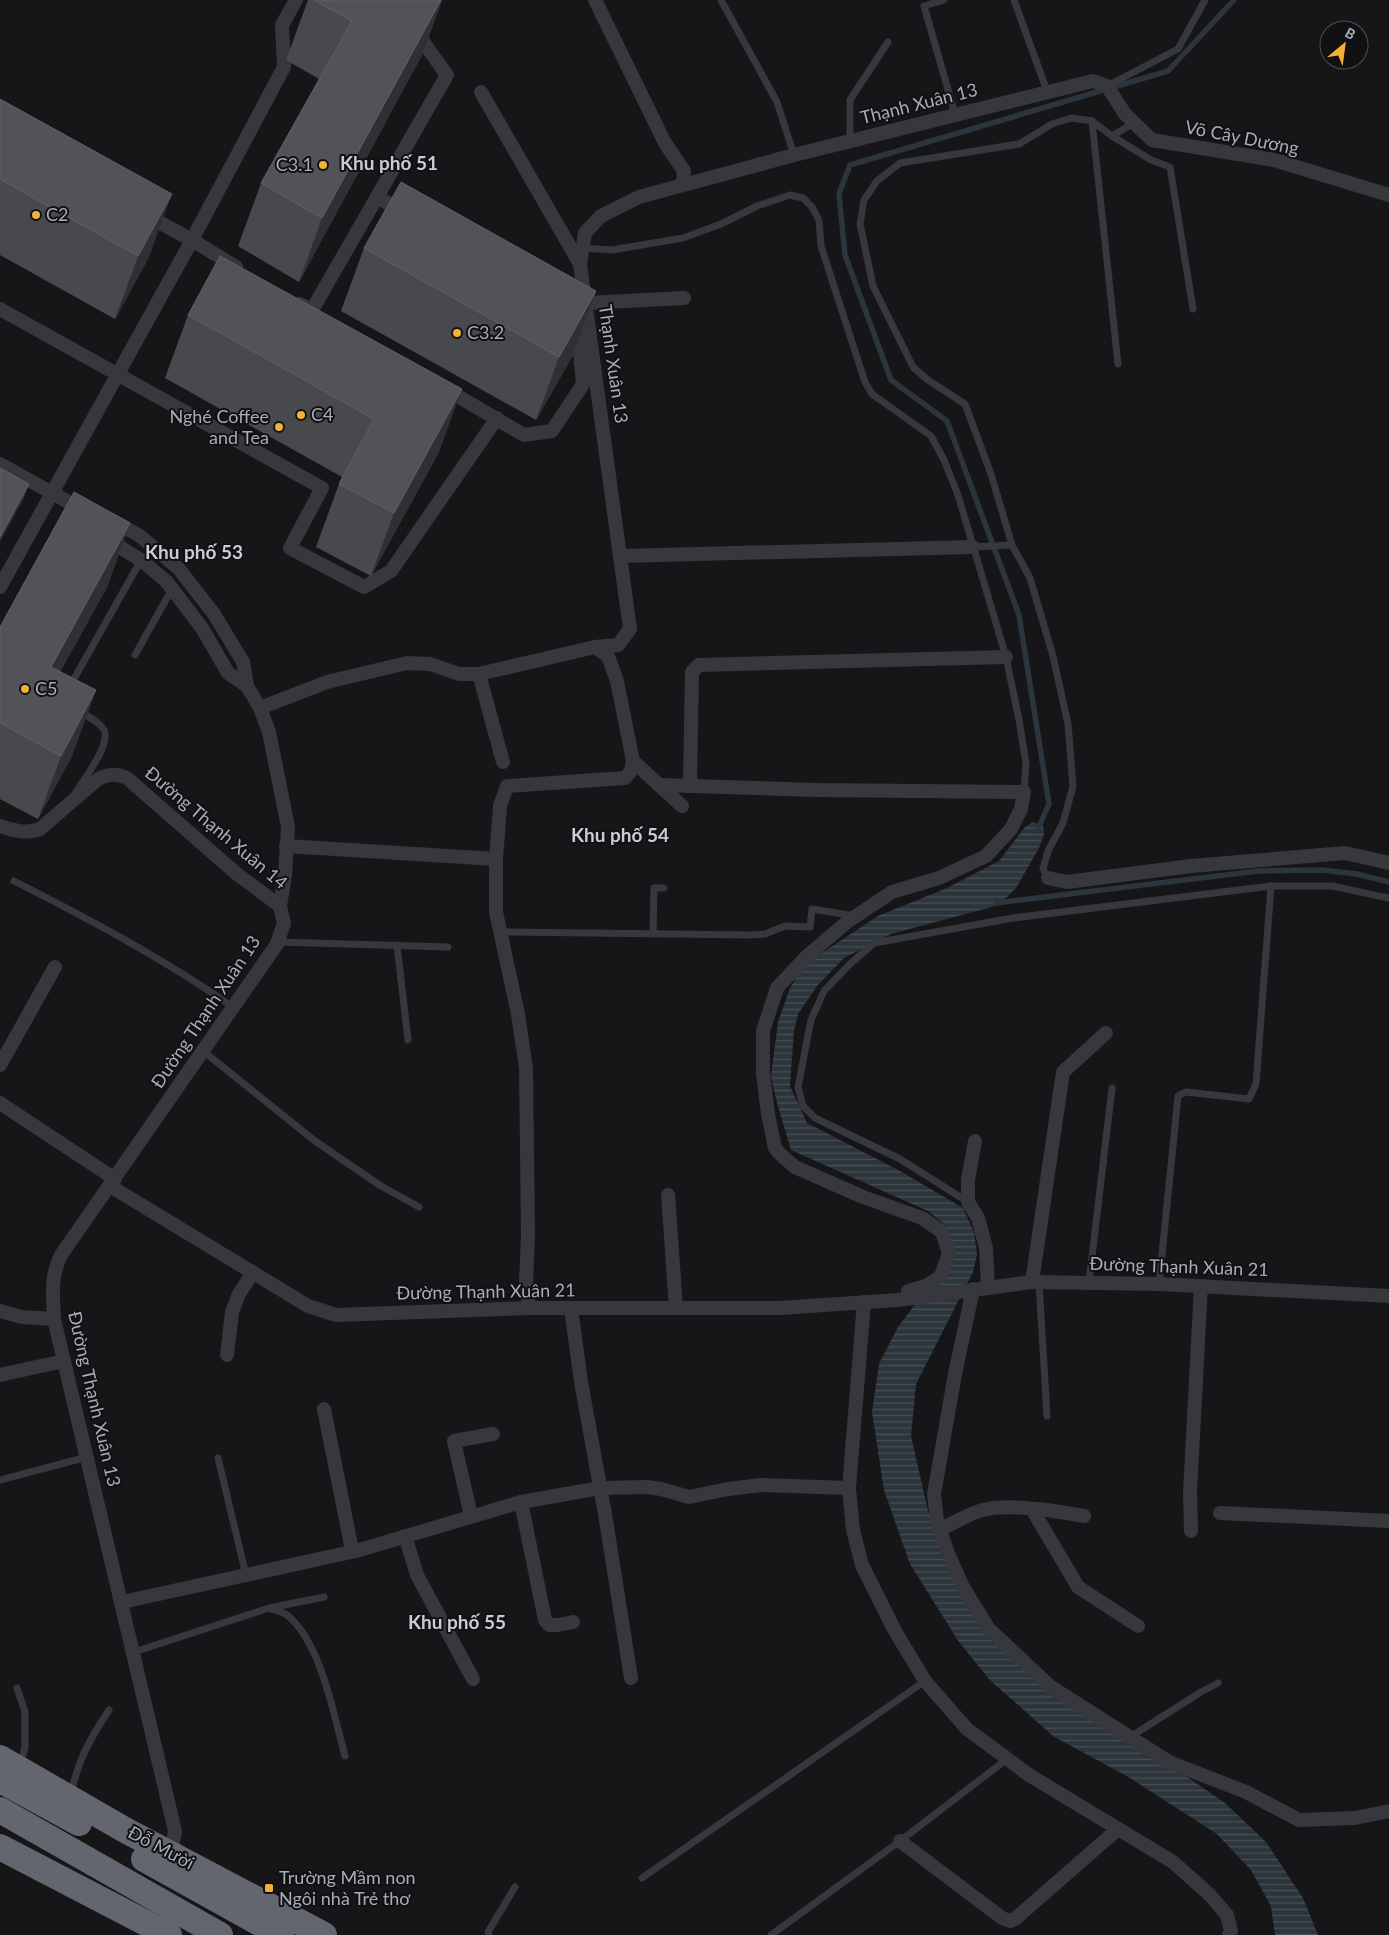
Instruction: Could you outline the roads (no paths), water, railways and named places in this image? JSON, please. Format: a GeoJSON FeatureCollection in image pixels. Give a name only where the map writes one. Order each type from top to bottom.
{"type":"FeatureCollection","features":[{"type":"Feature","properties":{"kind":"highway","name":"Đỗ Mười"},"geometry":{"type":"LineString","coordinates":[[6,1768],[168,1862],[281,1935]]}},
{"type":"Feature","properties":{"kind":"highway","name":"Đỗ Mười"},"geometry":{"type":"LineString","coordinates":[[6,1768],[70,1798],[125,1830],[168,1862],[324,1935]]}},
{"type":"Feature","properties":{"kind":"highway"},"geometry":{"type":"LineString","coordinates":[[0,1810],[220,1935]]}},
{"type":"Feature","properties":{"kind":"highway"},"geometry":{"type":"LineString","coordinates":[[1,1849],[169,1935]]}},
{"type":"Feature","properties":{"kind":"street"},"geometry":{"type":"LineString","coordinates":[[0,587],[119,374],[284,67],[282,25],[296,0]]}},
{"type":"Feature","properties":{"kind":"street"},"geometry":{"type":"LineString","coordinates":[[288,297],[316,313],[377,197],[447,74],[393,0]]}},
{"type":"Feature","properties":{"kind":"street"},"geometry":{"type":"LineString","coordinates":[[595,0],[665,143],[684,171],[683,185]]}},
{"type":"Feature","properties":{"kind":"street","name":"Thạnh Xuân 13"},"geometry":{"type":"LineString","coordinates":[[260,708],[327,682],[406,663],[430,664],[460,674],[479,674],[595,647],[618,645],[630,630],[622,556],[580,264],[585,233],[601,216],[638,197],[794,155],[1047,91],[1093,81],[1107,86]]}},
{"type":"Feature","properties":{"kind":"street","name":"Võ Cây Dương"},"geometry":{"type":"LineString","coordinates":[[1107,86],[1130,119],[1152,140],[1274,160],[1389,195]]}},
{"type":"Feature","properties":{"kind":"street"},"geometry":{"type":"LineString","coordinates":[[480,92],[580,264]]}},
{"type":"Feature","properties":{"kind":"street"},"geometry":{"type":"LineString","coordinates":[[377,197],[420,222]]}},
{"type":"Feature","properties":{"kind":"street"},"geometry":{"type":"LineString","coordinates":[[134,208],[246,272]]}},
{"type":"Feature","properties":{"kind":"street"},"geometry":{"type":"LineString","coordinates":[[586,304],[684,298]]}},
{"type":"Feature","properties":{"kind":"street"},"geometry":{"type":"LineString","coordinates":[[430,379],[524,435],[552,431],[583,384],[577,310],[568,305]]}},
{"type":"Feature","properties":{"kind":"street"},"geometry":{"type":"LineString","coordinates":[[0,309],[322,488],[290,548],[364,587],[391,571],[497,418]]}},
{"type":"Feature","properties":{"kind":"street"},"geometry":{"type":"LineString","coordinates":[[0,464],[52,492],[77,511],[93,510],[140,536],[179,569],[214,614],[243,662],[247,686],[260,708],[269,732],[288,827],[280,906]]}},
{"type":"Feature","properties":{"kind":"street"},"geometry":{"type":"LineString","coordinates":[[97,534],[141,560],[167,582],[202,628],[228,674],[247,686]]}},
{"type":"Feature","properties":{"kind":"street"},"geometry":{"type":"LineString","coordinates":[[622,556],[973,548]]}},
{"type":"Feature","properties":{"kind":"street"},"geometry":{"type":"LineString","coordinates":[[529,1308],[526,1282],[528,1235],[526,1068],[518,1014],[496,912],[496,859],[500,806],[507,786],[625,778],[632,771],[633,761],[617,681],[608,656],[595,647]]}},
{"type":"Feature","properties":{"kind":"street"},"geometry":{"type":"LineString","coordinates":[[690,786],[692,672],[699,666],[1006,656]]}},
{"type":"Feature","properties":{"kind":"street"},"geometry":{"type":"LineString","coordinates":[[479,674],[503,762]]}},
{"type":"Feature","properties":{"kind":"street"},"geometry":{"type":"LineString","coordinates":[[633,761],[682,806]]}},
{"type":"Feature","properties":{"kind":"street","name":"Đường Thạnh Xuân 14"},"geometry":{"type":"LineString","coordinates":[[0,826],[18,832],[30,832],[40,829],[98,779],[108,775],[119,775],[127,778],[237,874],[280,906]]}},
{"type":"Feature","properties":{"kind":"street"},"geometry":{"type":"LineString","coordinates":[[658,785],[816,790],[1024,792],[1020,809],[1011,829],[986,856],[939,878],[892,892],[856,916],[806,957],[777,988],[764,1031],[763,1074],[768,1114],[775,1148],[787,1162],[863,1197],[922,1218],[942,1232],[949,1253],[941,1276],[926,1286],[899,1293],[894,1300]]}},
{"type":"Feature","properties":{"kind":"street"},"geometry":{"type":"LineString","coordinates":[[286,846],[496,859]]}},
{"type":"Feature","properties":{"kind":"street"},"geometry":{"type":"LineString","coordinates":[[1048,878],[1067,882],[1191,866],[1345,853],[1389,863]]}},
{"type":"Feature","properties":{"kind":"street","name":"Đường Thạnh Xuân 13"},"geometry":{"type":"LineString","coordinates":[[168,1862],[175,1831],[54,1319],[52,1284],[55,1268],[61,1255],[278,942],[284,923],[280,906]]}},
{"type":"Feature","properties":{"kind":"street"},"geometry":{"type":"LineString","coordinates":[[0,1065],[55,967]]}},
{"type":"Feature","properties":{"kind":"street"},"geometry":{"type":"LineString","coordinates":[[1035,1282],[1062,1072],[1106,1034]]}},
{"type":"Feature","properties":{"kind":"street","name":"Đường Thạnh Xuân 21"},"geometry":{"type":"LineString","coordinates":[[0,1103],[112,1182],[253,1272],[308,1306],[336,1314],[529,1308],[780,1308],[894,1300],[1035,1282],[1159,1284],[1389,1296]]}},
{"type":"Feature","properties":{"kind":"street"},"geometry":{"type":"LineString","coordinates":[[975,1141],[968,1180],[968,1202],[978,1218],[986,1248],[988,1287]]}},
{"type":"Feature","properties":{"kind":"street"},"geometry":{"type":"LineString","coordinates":[[668,1195],[676,1308]]}},
{"type":"Feature","properties":{"kind":"street"},"geometry":{"type":"LineString","coordinates":[[228,1355],[232,1312],[239,1294],[253,1272]]}},
{"type":"Feature","properties":{"kind":"street"},"geometry":{"type":"LineString","coordinates":[[1191,1531],[1190,1492],[1201,1286]]}},
{"type":"Feature","properties":{"kind":"street"},"geometry":{"type":"LineString","coordinates":[[970,1289],[934,1494],[940,1529],[947,1551],[960,1580],[988,1628],[1051,1687],[1169,1762],[1246,1792],[1299,1820],[1355,1818],[1389,1811]]}},
{"type":"Feature","properties":{"kind":"street"},"geometry":{"type":"LineString","coordinates":[[864,1302],[849,1488],[853,1530],[862,1565],[895,1631],[925,1681],[968,1729],[1029,1775],[1173,1862],[1210,1895],[1227,1915],[1229,1935]]}},
{"type":"Feature","properties":{"kind":"street"},"geometry":{"type":"LineString","coordinates":[[570,1308],[631,1678]]}},
{"type":"Feature","properties":{"kind":"street"},"geometry":{"type":"LineString","coordinates":[[0,1311],[22,1317],[54,1319]]}},
{"type":"Feature","properties":{"kind":"street"},"geometry":{"type":"LineString","coordinates":[[0,1375],[64,1360]]}},
{"type":"Feature","properties":{"kind":"street"},"geometry":{"type":"LineString","coordinates":[[324,1409],[350,1545],[356,1551]]}},
{"type":"Feature","properties":{"kind":"street"},"geometry":{"type":"LineString","coordinates":[[471,1516],[454,1441],[493,1434]]}},
{"type":"Feature","properties":{"kind":"street"},"geometry":{"type":"LineString","coordinates":[[122,1602],[356,1551],[520,1502],[600,1488],[647,1487],[689,1497],[760,1485],[849,1488]]}},
{"type":"Feature","properties":{"kind":"street"},"geometry":{"type":"LineString","coordinates":[[520,1502],[545,1620],[549,1625],[558,1626],[573,1622]]}},
{"type":"Feature","properties":{"kind":"street"},"geometry":{"type":"LineString","coordinates":[[940,1529],[983,1510],[1032,1509],[1084,1516]]}},
{"type":"Feature","properties":{"kind":"street"},"geometry":{"type":"LineString","coordinates":[[1032,1509],[1078,1587],[1138,1626]]}},
{"type":"Feature","properties":{"kind":"street"},"geometry":{"type":"LineString","coordinates":[[1220,1513],[1389,1520]]}},
{"type":"Feature","properties":{"kind":"street"},"geometry":{"type":"LineString","coordinates":[[405,1536],[417,1575],[473,1679]]}},
{"type":"Feature","properties":{"kind":"street"},"geometry":{"type":"LineString","coordinates":[[900,1842],[1002,1918],[1010,1921],[1015,1919],[1118,1829]]}},
{"type":"Feature","properties":{"kind":"lane"},"geometry":{"type":"LineString","coordinates":[[720,0],[777,102],[794,155]]}},
{"type":"Feature","properties":{"kind":"lane"},"geometry":{"type":"LineString","coordinates":[[944,0],[924,6],[956,114]]}},
{"type":"Feature","properties":{"kind":"lane"},"geometry":{"type":"LineString","coordinates":[[1014,0],[1047,91]]}},
{"type":"Feature","properties":{"kind":"lane"},"geometry":{"type":"LineString","coordinates":[[1107,86],[1178,49],[1205,0]]}},
{"type":"Feature","properties":{"kind":"lane"},"geometry":{"type":"LineString","coordinates":[[850,141],[850,100],[888,42]]}},
{"type":"Feature","properties":{"kind":"lane"},"geometry":{"type":"LineString","coordinates":[[1048,878],[1043,869],[1048,851],[1063,823],[1073,786],[1068,724],[1053,656],[1030,578],[1012,545],[991,474],[965,404],[928,380],[912,367],[874,286],[860,224],[864,200],[877,181],[900,163],[1019,144],[1052,124],[1071,118],[1092,120],[1112,136],[1151,160],[1170,167],[1193,309]]}},
{"type":"Feature","properties":{"kind":"lane"},"geometry":{"type":"LineString","coordinates":[[1112,136],[1130,119]]}},
{"type":"Feature","properties":{"kind":"lane"},"geometry":{"type":"LineString","coordinates":[[1092,120],[1118,364]]}},
{"type":"Feature","properties":{"kind":"lane"},"geometry":{"type":"LineString","coordinates":[[583,248],[612,250],[683,238],[720,224],[757,206],[790,195],[803,198],[812,207],[819,220],[821,246],[865,382],[872,394],[931,436],[944,460],[958,495],[1006,656],[1026,764],[1024,792]]}},
{"type":"Feature","properties":{"kind":"lane"},"geometry":{"type":"LineString","coordinates":[[973,548],[1012,545]]}},
{"type":"Feature","properties":{"kind":"lane"},"geometry":{"type":"LineString","coordinates":[[66,693],[141,560]]}},
{"type":"Feature","properties":{"kind":"lane"},"geometry":{"type":"LineString","coordinates":[[135,656],[172,588]]}},
{"type":"Feature","properties":{"kind":"lane"},"geometry":{"type":"LineString","coordinates":[[68,805],[106,744],[104,730],[95,720],[70,706]]}},
{"type":"Feature","properties":{"kind":"lane"},"geometry":{"type":"LineString","coordinates":[[14,881],[82,915],[201,985],[233,1007]]}},
{"type":"Feature","properties":{"kind":"lane"},"geometry":{"type":"LineString","coordinates":[[968,1202],[900,1159],[815,1118],[803,1106],[798,1087],[811,1020],[824,991],[874,943],[1013,918],[1271,886],[1332,886],[1389,898]]}},
{"type":"Feature","properties":{"kind":"lane"},"geometry":{"type":"LineString","coordinates":[[1159,1284],[1178,1096],[1186,1092],[1249,1099],[1256,1084],[1271,886]]}},
{"type":"Feature","properties":{"kind":"lane"},"geometry":{"type":"LineString","coordinates":[[653,934],[654,888],[664,888]]}},
{"type":"Feature","properties":{"kind":"lane"},"geometry":{"type":"LineString","coordinates":[[500,932],[765,934],[785,926],[810,927],[812,909],[856,916]]}},
{"type":"Feature","properties":{"kind":"lane"},"geometry":{"type":"LineString","coordinates":[[278,942],[448,947]]}},
{"type":"Feature","properties":{"kind":"lane"},"geometry":{"type":"LineString","coordinates":[[397,945],[408,1040]]}},
{"type":"Feature","properties":{"kind":"lane"},"geometry":{"type":"LineString","coordinates":[[203,1051],[315,1141],[382,1186],[419,1207]]}},
{"type":"Feature","properties":{"kind":"lane"},"geometry":{"type":"LineString","coordinates":[[1089,1282],[1112,1088]]}},
{"type":"Feature","properties":{"kind":"lane"},"geometry":{"type":"LineString","coordinates":[[1035,1282],[1047,1416]]}},
{"type":"Feature","properties":{"kind":"lane"},"geometry":{"type":"LineString","coordinates":[[0,1480],[87,1457]]}},
{"type":"Feature","properties":{"kind":"lane"},"geometry":{"type":"LineString","coordinates":[[218,1458],[246,1575]]}},
{"type":"Feature","properties":{"kind":"lane"},"geometry":{"type":"LineString","coordinates":[[134,1652],[269,1608],[324,1597]]}},
{"type":"Feature","properties":{"kind":"lane"},"geometry":{"type":"LineString","coordinates":[[269,1608],[286,1614],[300,1631],[318,1661],[345,1756]]}},
{"type":"Feature","properties":{"kind":"lane"},"geometry":{"type":"LineString","coordinates":[[642,1878],[925,1681]]}},
{"type":"Feature","properties":{"kind":"lane"},"geometry":{"type":"LineString","coordinates":[[1129,1737],[1218,1683]]}},
{"type":"Feature","properties":{"kind":"lane"},"geometry":{"type":"LineString","coordinates":[[6,1768],[25,1747],[26,1712],[17,1688]]}},
{"type":"Feature","properties":{"kind":"lane"},"geometry":{"type":"LineString","coordinates":[[70,1798],[76,1770],[90,1739],[109,1710]]}},
{"type":"Feature","properties":{"kind":"lane"},"geometry":{"type":"LineString","coordinates":[[771,1935],[900,1842],[1007,1759]]}},
{"type":"Feature","properties":{"kind":"lane"},"geometry":{"type":"LineString","coordinates":[[489,1935],[488,1932],[515,1886]]}},
{"type":"Feature","properties":{"kind":"waterway"},"geometry":{"type":"LineString","coordinates":[[1037,831],[1049,804],[1019,615],[947,421],[891,380],[845,255],[839,194],[850,165],[1168,71],[1234,0]]}},
{"type":"Feature","properties":{"kind":"waterway"},"geometry":{"type":"LineString","coordinates":[[996,903],[1258,871],[1322,870],[1357,874],[1389,882]]}},
{"type":"Feature","properties":{"kind":"place","name":"С3.1"},"geometry":{"type":"Point","coordinates":[323,165]}},
{"type":"Feature","properties":{"kind":"place","name":"С2"},"geometry":{"type":"Point","coordinates":[36,215]}},
{"type":"Feature","properties":{"kind":"place","name":"C3.2"},"geometry":{"type":"Point","coordinates":[457,333]}},
{"type":"Feature","properties":{"kind":"place","name":"C4"},"geometry":{"type":"Point","coordinates":[301,415]}},
{"type":"Feature","properties":{"kind":"place","name":"Nghé Coffee and Tea"},"geometry":{"type":"Point","coordinates":[279,427]}},
{"type":"Feature","properties":{"kind":"place","name":"C5"},"geometry":{"type":"Point","coordinates":[25,689]}},
{"type":"Feature","properties":{"kind":"place","name":"Trường Mầm non Ngôi nhà Trẻ thơ"},"geometry":{"type":"Point","coordinates":[269,1888]}},
{"type":"Feature","properties":{"kind":"district","name":"Khu phố 51"},"geometry":{"type":"Point","coordinates":[389,163]}},
{"type":"Feature","properties":{"kind":"district","name":"Khu phố 53"},"geometry":{"type":"Point","coordinates":[194,552]}},
{"type":"Feature","properties":{"kind":"district","name":"Khu phố 54"},"geometry":{"type":"Point","coordinates":[620,835]}},
{"type":"Feature","properties":{"kind":"district","name":"Khu phố 55"},"geometry":{"type":"Point","coordinates":[457,1622]}}]}
